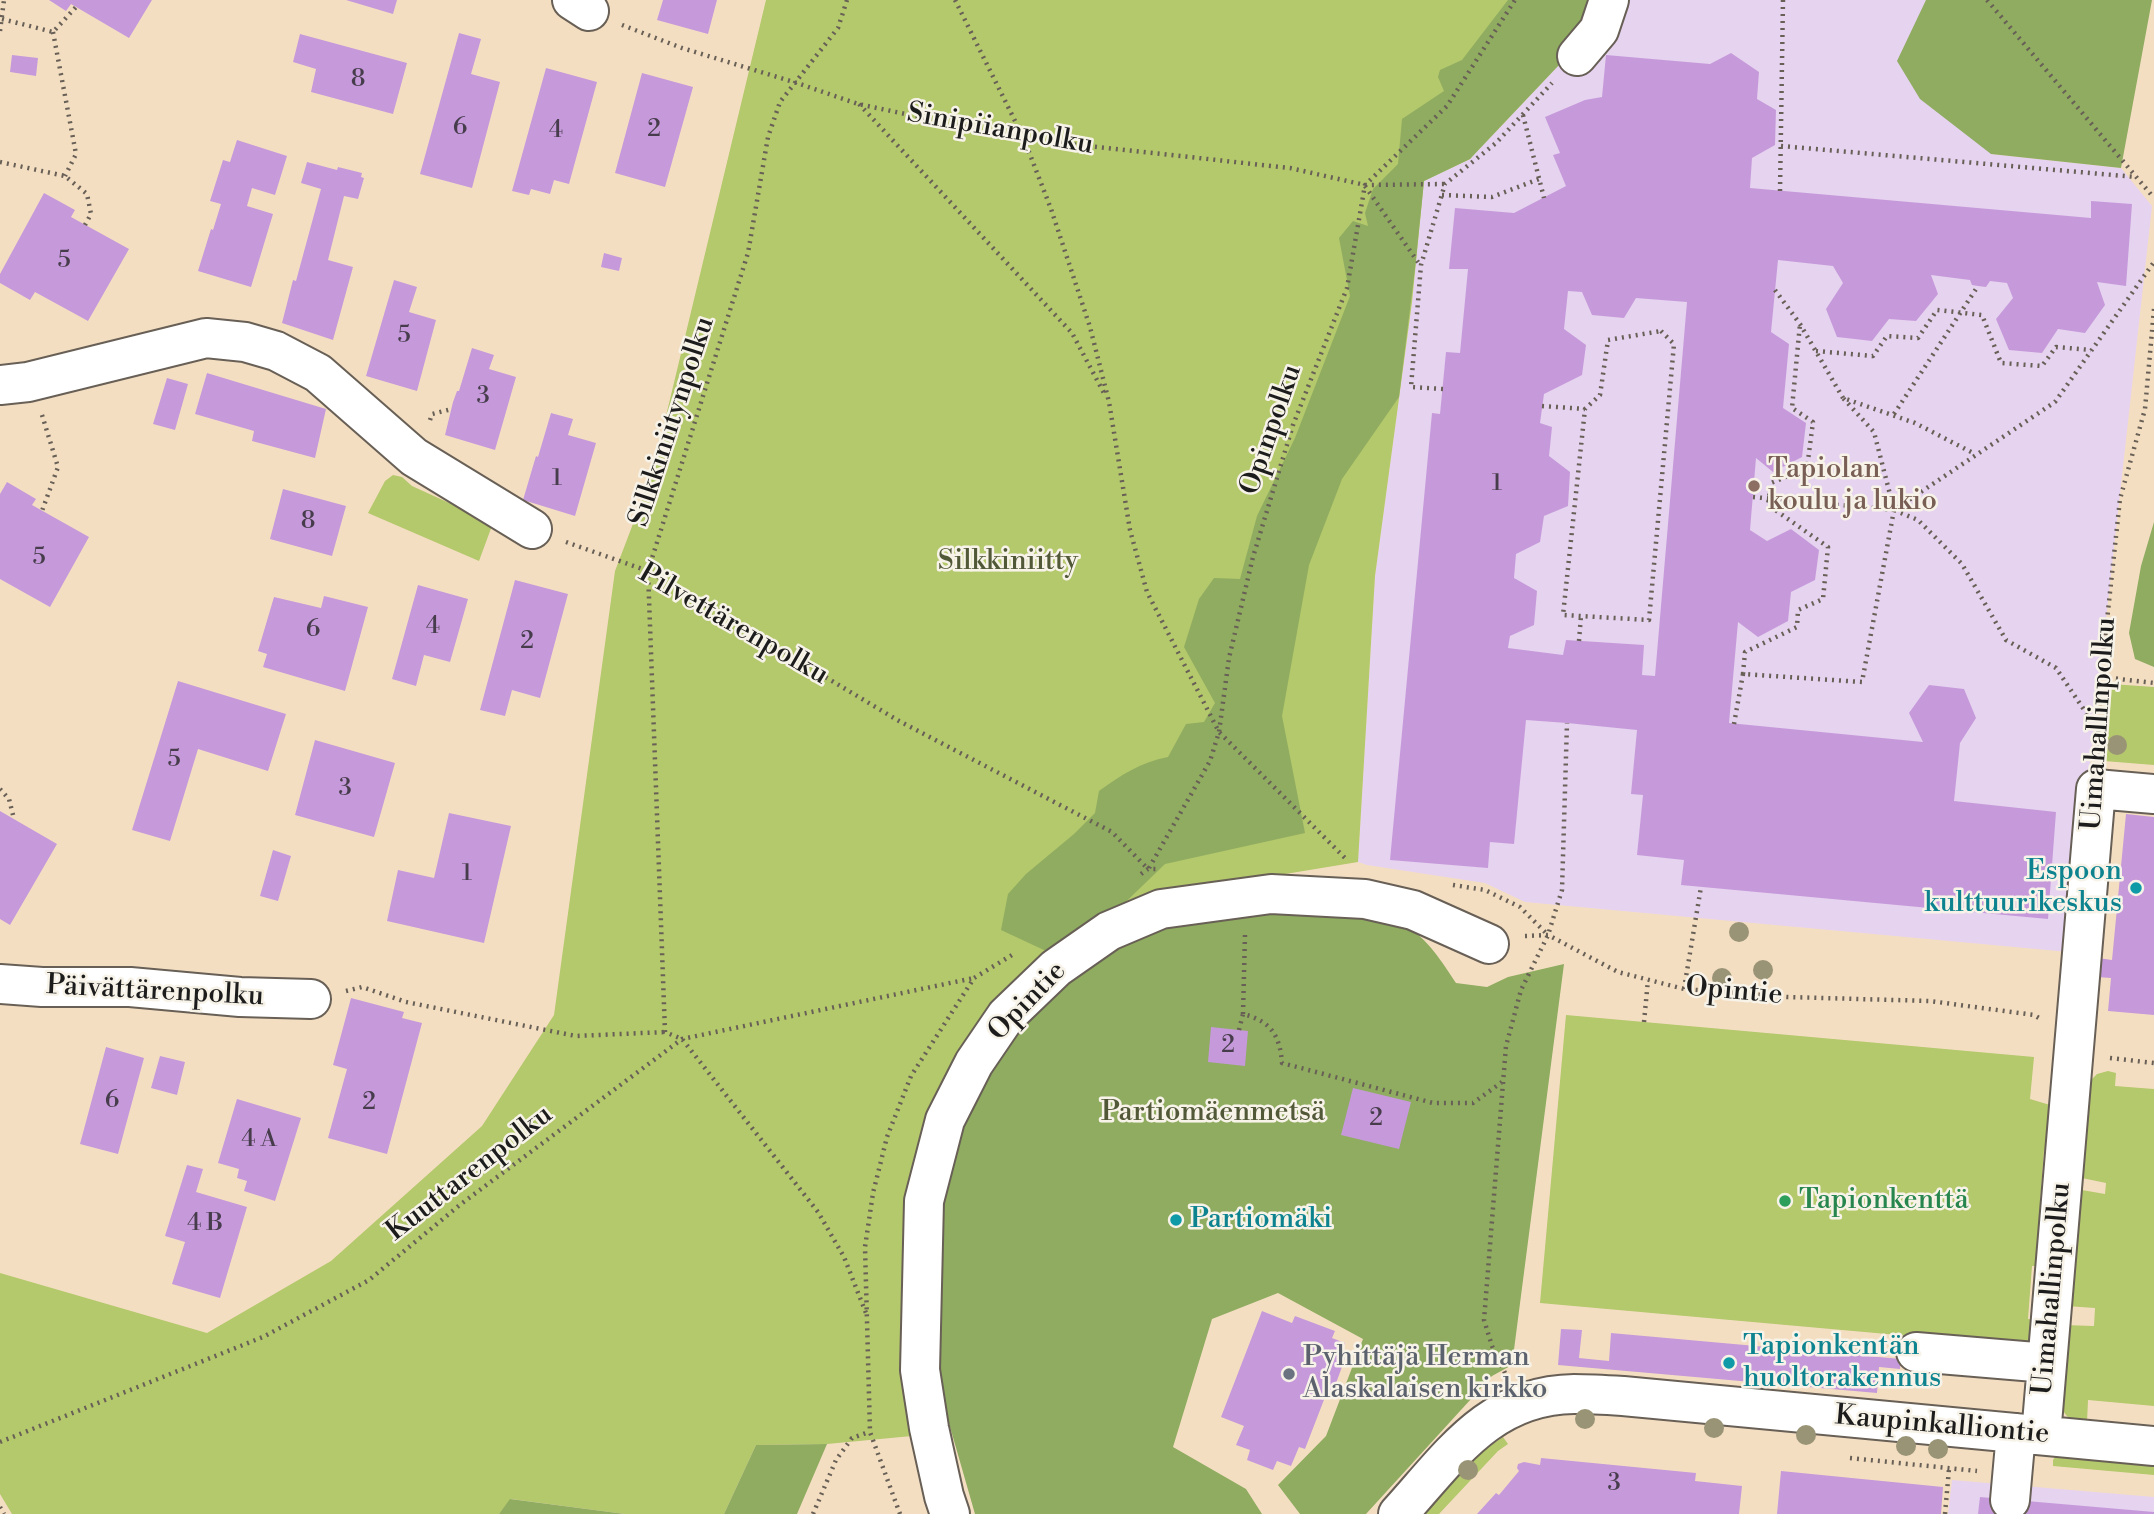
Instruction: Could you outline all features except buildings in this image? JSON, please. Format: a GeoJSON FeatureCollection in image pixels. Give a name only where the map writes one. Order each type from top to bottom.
{"type":"FeatureCollection","features":[{"type":"Feature","properties":{"kind":"street"},"geometry":{"type":"LineString","coordinates":[[1577,56],[1599,30],[1609,0]]}},
{"type":"Feature","properties":{"kind":"street"},"geometry":{"type":"LineString","coordinates":[[14,383],[206,338],[244,342],[276,351],[318,373],[414,457],[532,529]]}},
{"type":"Feature","properties":{"kind":"street"},"geometry":{"type":"LineString","coordinates":[[2096,789],[2154,794]]}},
{"type":"Feature","properties":{"kind":"street","name":"Uimahallinpolku"},"geometry":{"type":"LineString","coordinates":[[2011,1487],[2047,1363],[2089,1050],[2096,789]]}},
{"type":"Feature","properties":{"kind":"street","name":"Opintie"},"geometry":{"type":"LineString","coordinates":[[950,1514],[932,1442],[920,1370],[924,1201],[945,1121],[974,1063],[1006,1016],[1056,968],[1109,931],[1161,909],[1271,894],[1365,899],[1413,911],[1489,944]]}},
{"type":"Feature","properties":{"kind":"street","name":"Päivättärenpolku"},"geometry":{"type":"LineString","coordinates":[[0,984],[42,988],[130,987],[240,997],[311,999]]}},
{"type":"Feature","properties":{"kind":"street"},"geometry":{"type":"LineString","coordinates":[[1916,1352],[2047,1363]]}},
{"type":"Feature","properties":{"kind":"street","name":"Kaupinkalliontie"},"geometry":{"type":"LineString","coordinates":[[1398,1514],[1468,1437],[1492,1417],[1521,1403],[1573,1394],[1623,1396],[2154,1446]]}},
{"type":"Feature","properties":{"kind":"path"},"geometry":{"type":"LineString","coordinates":[[0,31],[4,0]]}},
{"type":"Feature","properties":{"kind":"path","name":"Silkkiniitynpolku"},"geometry":{"type":"LineString","coordinates":[[665,1032],[648,572],[748,253],[768,136],[780,102],[838,28],[847,0]]}},
{"type":"Feature","properties":{"kind":"path"},"geometry":{"type":"LineString","coordinates":[[955,0],[1024,139],[1051,209],[1090,327],[1109,401],[1130,530],[1144,583],[1219,732],[1356,867]]}},
{"type":"Feature","properties":{"kind":"path"},"geometry":{"type":"LineString","coordinates":[[1421,265],[1365,185],[1447,106],[1515,0]]}},
{"type":"Feature","properties":{"kind":"path"},"geometry":{"type":"LineString","coordinates":[[1780,191],[1783,0]]}},
{"type":"Feature","properties":{"kind":"path"},"geometry":{"type":"LineString","coordinates":[[1987,0],[2154,198]]}},
{"type":"Feature","properties":{"kind":"path","name":"Sinipiianpolku"},"geometry":{"type":"LineString","coordinates":[[581,6],[682,48],[858,104],[1024,139],[1290,168],[1365,185],[1445,184]]}},
{"type":"Feature","properties":{"kind":"path"},"geometry":{"type":"LineString","coordinates":[[53,32],[76,7]]}},
{"type":"Feature","properties":{"kind":"path"},"geometry":{"type":"LineString","coordinates":[[2,19],[53,32]]}},
{"type":"Feature","properties":{"kind":"path"},"geometry":{"type":"LineString","coordinates":[[53,32],[76,153],[65,176]]}},
{"type":"Feature","properties":{"kind":"path"},"geometry":{"type":"LineString","coordinates":[[1443,389],[1411,387],[1421,265],[1445,184],[1496,143],[1577,56]]}},
{"type":"Feature","properties":{"kind":"path"},"geometry":{"type":"LineString","coordinates":[[858,104],[1073,333],[1109,401]]}},
{"type":"Feature","properties":{"kind":"path"},"geometry":{"type":"LineString","coordinates":[[1523,115],[1544,198]]}},
{"type":"Feature","properties":{"kind":"path"},"geometry":{"type":"LineString","coordinates":[[1781,146],[2136,177]]}},
{"type":"Feature","properties":{"kind":"path"},"geometry":{"type":"LineString","coordinates":[[0,162],[65,176],[87,194],[91,214],[85,225]]}},
{"type":"Feature","properties":{"kind":"path"},"geometry":{"type":"LineString","coordinates":[[1441,195],[1492,197],[1539,179]]}},
{"type":"Feature","properties":{"kind":"path","name":"Opinpolku"},"geometry":{"type":"LineString","coordinates":[[1149,869],[1210,761],[1219,732],[1229,658],[1253,557],[1293,425],[1347,288],[1365,185]]}},
{"type":"Feature","properties":{"kind":"path"},"geometry":{"type":"LineString","coordinates":[[1894,510],[2055,402],[2154,262]]}},
{"type":"Feature","properties":{"kind":"path"},"geometry":{"type":"LineString","coordinates":[[1894,414],[1978,286]]}},
{"type":"Feature","properties":{"kind":"path"},"geometry":{"type":"LineString","coordinates":[[1743,674],[1862,682],[1894,510],[1874,432],[1843,398],[1800,324],[1775,290]]}},
{"type":"Feature","properties":{"kind":"path","name":"Uimahallinpolku"},"geometry":{"type":"LineString","coordinates":[[2096,789],[2102,677],[2120,499],[2145,409],[2154,309]]}},
{"type":"Feature","properties":{"kind":"path"},"geometry":{"type":"LineString","coordinates":[[1816,351],[1873,356],[1887,336],[1918,338],[1937,310],[1982,314],[2001,363],[2042,366],[2056,347],[2091,350]]}},
{"type":"Feature","properties":{"kind":"path"},"geometry":{"type":"LineString","coordinates":[[1734,724],[1745,652],[1797,627],[1798,610],[1823,599],[1828,547],[1768,505],[1770,483],[1807,468],[1813,422],[1792,408],[1800,324]]}},
{"type":"Feature","properties":{"kind":"path"},"geometry":{"type":"LineString","coordinates":[[1661,331],[1674,344],[1649,620],[1563,615],[1585,409],[1600,395],[1608,340],[1661,331]]}},
{"type":"Feature","properties":{"kind":"path"},"geometry":{"type":"LineString","coordinates":[[14,383],[44,422],[58,467],[43,511]]}},
{"type":"Feature","properties":{"kind":"path"},"geometry":{"type":"LineString","coordinates":[[1843,398],[1894,414],[1975,454]]}},
{"type":"Feature","properties":{"kind":"path"},"geometry":{"type":"LineString","coordinates":[[1542,406],[1585,409]]}},
{"type":"Feature","properties":{"kind":"path"},"geometry":{"type":"LineString","coordinates":[[1753,497],[1894,510],[1918,520],[1962,564],[2006,640],[2056,668],[2099,732]]}},
{"type":"Feature","properties":{"kind":"path","name":"Pilvettärenpolku"},"geometry":{"type":"LineString","coordinates":[[532,529],[648,572],[898,721],[1112,832],[1149,869]]}},
{"type":"Feature","properties":{"kind":"path"},"geometry":{"type":"LineString","coordinates":[[1579,641],[1581,616]]}},
{"type":"Feature","properties":{"kind":"path"},"geometry":{"type":"LineString","coordinates":[[2102,677],[2154,683]]}},
{"type":"Feature","properties":{"kind":"path"},"geometry":{"type":"LineString","coordinates":[[1521,1403],[1492,1346],[1484,1320],[1506,1046],[1521,990],[1548,935],[1562,890],[1567,723]]}},
{"type":"Feature","properties":{"kind":"path"},"geometry":{"type":"LineString","coordinates":[[0,789],[9,799],[14,819]]}},
{"type":"Feature","properties":{"kind":"path"},"geometry":{"type":"LineString","coordinates":[[1149,869],[1161,909]]}},
{"type":"Feature","properties":{"kind":"path"},"geometry":{"type":"LineString","coordinates":[[1684,989],[1701,887]]}},
{"type":"Feature","properties":{"kind":"path"},"geometry":{"type":"LineString","coordinates":[[1239,1030],[1243,1014],[1246,940],[1242,898]]}},
{"type":"Feature","properties":{"kind":"path","name":"Opintie"},"geometry":{"type":"LineString","coordinates":[[1548,935],[1618,972],[1684,989],[1787,997],[1930,1001],[2034,1015],[2089,1050]]}},
{"type":"Feature","properties":{"kind":"path","name":"Kuuttarenpolku"},"geometry":{"type":"LineString","coordinates":[[0,1442],[263,1337],[369,1280],[461,1205],[682,1038],[974,978]]}},
{"type":"Feature","properties":{"kind":"path"},"geometry":{"type":"LineString","coordinates":[[1644,1022],[1648,980]]}},
{"type":"Feature","properties":{"kind":"path"},"geometry":{"type":"LineString","coordinates":[[362,987],[405,1002],[576,1035],[665,1032],[682,1038],[818,1212],[844,1256],[866,1313],[870,1432],[900,1514]]}},
{"type":"Feature","properties":{"kind":"path"},"geometry":{"type":"LineString","coordinates":[[1243,1014],[1260,1020],[1276,1035],[1281,1046],[1282,1063],[1433,1103],[1474,1103],[1503,1082]]}},
{"type":"Feature","properties":{"kind":"path"},"geometry":{"type":"LineString","coordinates":[[2089,1050],[2154,1063]]}},
{"type":"Feature","properties":{"kind":"path"},"geometry":{"type":"LineString","coordinates":[[813,1514],[836,1460],[852,1438],[870,1432]]}},
{"type":"Feature","properties":{"kind":"path"},"geometry":{"type":"LineString","coordinates":[[1840,1457],[1949,1468],[2011,1487]]}},
{"type":"Feature","properties":{"kind":"path"},"geometry":{"type":"LineString","coordinates":[[1945,1514],[1949,1468]]}},
{"type":"Feature","properties":{"kind":"path"},"geometry":{"type":"LineString","coordinates":[[0,1507],[4,1514]]}},
{"type":"Feature","properties":{"kind":"shaded area","name":"Tapiolan koulu ja lukio"},"geometry":{"type":"Polygon","coordinates":[[[1606,0],[1926,0],[1991,154],[2121,168],[2152,206],[2069,952],[1525,902],[1485,883],[1358,862],[1375,576],[1412,302],[1424,180],[1470,159],[1596,26],[1606,0]]]}},
{"type":"Feature","properties":{"kind":"shaded area"},"geometry":{"type":"Polygon","coordinates":[[[1952,1480],[2154,1497],[2154,1514],[1948,1514],[1952,1480]]]}},
{"type":"Feature","properties":{"kind":"green space","name":"Silkkiniitty"},"geometry":{"type":"Polygon","coordinates":[[[766,0],[1606,0],[1470,159],[1424,181],[1412,302],[1375,576],[1358,862],[1164,894],[912,1436],[827,1444],[756,1445],[724,1514],[625,1514],[511,1499],[499,1514],[12,1514],[0,1494],[0,1273],[207,1333],[331,1261],[482,1126],[554,1015],[615,571],[652,474],[766,0]]]}},
{"type":"Feature","properties":{"kind":"green space"},"geometry":{"type":"Polygon","coordinates":[[[1508,0],[1606,0],[1596,26],[1470,159],[1424,181],[1399,397],[1342,479],[1309,565],[1282,716],[1305,833],[1165,864],[1109,918],[1059,957],[1001,930],[1008,894],[1026,874],[1095,813],[1099,791],[1132,770],[1168,757],[1186,724],[1204,722],[1215,703],[1184,647],[1199,599],[1214,578],[1240,579],[1257,516],[1295,438],[1350,296],[1339,238],[1353,221],[1368,226],[1365,213],[1373,189],[1398,164],[1402,119],[1444,91],[1438,77],[1440,70],[1462,60],[1508,0]]]}},
{"type":"Feature","properties":{"kind":"green space"},"geometry":{"type":"Polygon","coordinates":[[[1926,0],[2152,0],[2121,168],[1991,154],[1920,99],[1897,61],[1926,0]]]}},
{"type":"Feature","properties":{"kind":"green space"},"geometry":{"type":"Polygon","coordinates":[[[393,475],[493,523],[479,561],[368,513],[385,481],[393,475]]]}},
{"type":"Feature","properties":{"kind":"green space"},"geometry":{"type":"Polygon","coordinates":[[[2154,522],[2154,667],[2135,659],[2129,633],[2141,566],[2154,522]]]}},
{"type":"Feature","properties":{"kind":"green space"},"geometry":{"type":"Polygon","coordinates":[[[2111,684],[2154,687],[2154,765],[2104,761],[2111,684]]]}},
{"type":"Feature","properties":{"kind":"green space","name":"Partiomäenmetsä"},"geometry":{"type":"Polygon","coordinates":[[[1238,911],[1351,914],[1393,921],[1406,926],[1421,937],[1456,983],[1487,987],[1508,977],[1564,964],[1512,1365],[1492,1376],[1366,1514],[1300,1514],[1278,1485],[1326,1436],[1363,1339],[1278,1293],[1212,1319],[1173,1447],[1246,1489],[1262,1514],[975,1514],[934,1371],[939,1219],[965,1112],[1032,1003],[1137,933],[1238,911]]]}},
{"type":"Feature","properties":{"kind":"green space","name":"Tapionkenttä"},"geometry":{"type":"Polygon","coordinates":[[[1566,1015],[2034,1057],[2030,1099],[2050,1105],[2052,1150],[2044,1150],[2040,1203],[2048,1204],[2042,1266],[2032,1266],[2028,1319],[2036,1320],[2031,1342],[2021,1346],[1540,1303],[1566,1015]]]}},
{"type":"Feature","properties":{"kind":"green space"},"geometry":{"type":"Polygon","coordinates":[[[2108,1071],[2116,1073],[2115,1086],[2154,1089],[2154,1406],[2088,1400],[2087,1423],[2073,1420],[2062,1408],[2060,1372],[2064,1325],[2094,1326],[2095,1308],[2066,1306],[2076,1189],[2105,1194],[2106,1183],[2077,1177],[2089,1082],[2097,1074],[2108,1071]]]}},
{"type":"Feature","properties":{"kind":"green space"},"geometry":{"type":"Polygon","coordinates":[[[1503,1437],[1508,1444],[1498,1451],[1439,1514],[1424,1514],[1474,1457],[1503,1437]]]}},
{"type":"Feature","properties":{"kind":"green space"},"geometry":{"type":"Polygon","coordinates":[[[827,1444],[797,1514],[724,1514],[756,1445],[827,1444]]]}},
{"type":"Feature","properties":{"kind":"green space"},"geometry":{"type":"Polygon","coordinates":[[[2057,1454],[2154,1463],[2154,1475],[2053,1466],[2057,1454]]]}},
{"type":"Feature","properties":{"kind":"green space"},"geometry":{"type":"Polygon","coordinates":[[[510,1499],[625,1514],[499,1514],[510,1499]]]}},
{"type":"Feature","properties":{"kind":"place","name":"Tapiolan koulu ja lukio"},"geometry":{"type":"Point","coordinates":[1754,486]}},
{"type":"Feature","properties":{"kind":"place","name":"Espoon kulttuurikeskus"},"geometry":{"type":"Point","coordinates":[2136,888]}},
{"type":"Feature","properties":{"kind":"place","name":"Tapionkenttä"},"geometry":{"type":"Point","coordinates":[1785,1201]}},
{"type":"Feature","properties":{"kind":"place","name":"Partiomäki"},"geometry":{"type":"Point","coordinates":[1176,1220]}},
{"type":"Feature","properties":{"kind":"place","name":"Tapionkentän huoltorakennus"},"geometry":{"type":"Point","coordinates":[1729,1363]}},
{"type":"Feature","properties":{"kind":"place","name":"Pyhittäjä Herman Alaskalaisen kirkko"},"geometry":{"type":"Point","coordinates":[1289,1374]}}]}
